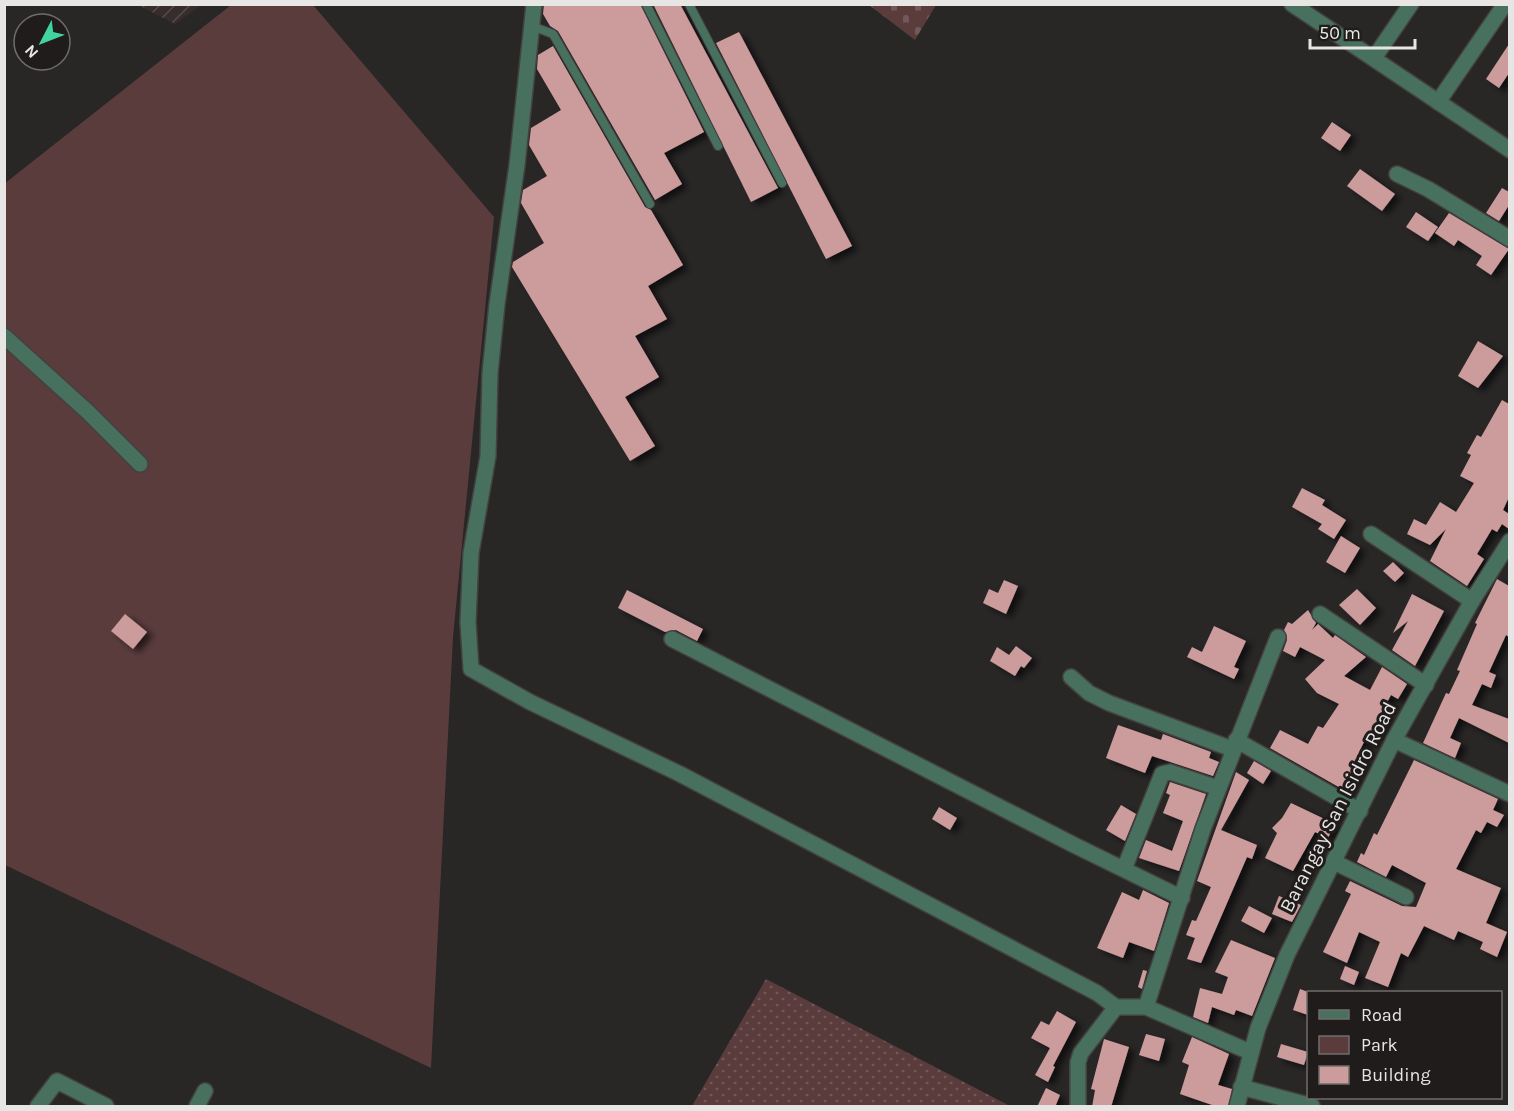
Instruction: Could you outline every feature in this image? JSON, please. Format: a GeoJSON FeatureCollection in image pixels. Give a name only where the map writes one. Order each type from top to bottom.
{"type":"FeatureCollection","features":[{"type":"Feature","properties":{"kind":"street"},"geometry":{"type":"LineString","coordinates":[[534,4],[517,165],[497,304],[490,373],[488,456],[471,553],[468,622],[471,669],[530,702],[680,774],[1096,993],[1116,1007],[1146,1007],[1250,1052]]}},
{"type":"Feature","properties":{"kind":"street"},"geometry":{"type":"LineString","coordinates":[[1292,4],[1312,10],[1374,58],[1509,150]]}},
{"type":"Feature","properties":{"kind":"street"},"geometry":{"type":"LineString","coordinates":[[1374,58],[1411,4]]}},
{"type":"Feature","properties":{"kind":"street"},"geometry":{"type":"LineString","coordinates":[[1438,102],[1505,4]]}},
{"type":"Feature","properties":{"kind":"street"},"geometry":{"type":"LineString","coordinates":[[1397,174],[1413,181],[1509,238]]}},
{"type":"Feature","properties":{"kind":"street"},"geometry":{"type":"LineString","coordinates":[[4,336],[88,412],[140,464]]}},
{"type":"Feature","properties":{"kind":"street"},"geometry":{"type":"LineString","coordinates":[[1371,534],[1472,601]]}},
{"type":"Feature","properties":{"kind":"street","name":"Barangay San Isidro Road"},"geometry":{"type":"LineString","coordinates":[[1237,1107],[1250,1052],[1287,955],[1394,740],[1472,601],[1509,541]]}},
{"type":"Feature","properties":{"kind":"street"},"geometry":{"type":"LineString","coordinates":[[1320,614],[1426,685]]}},
{"type":"Feature","properties":{"kind":"street"},"geometry":{"type":"LineString","coordinates":[[1146,1007],[1218,788],[1278,637]]}},
{"type":"Feature","properties":{"kind":"street"},"geometry":{"type":"LineString","coordinates":[[672,639],[1182,898]]}},
{"type":"Feature","properties":{"kind":"street"},"geometry":{"type":"LineString","coordinates":[[1071,677],[1089,693],[1108,703],[1234,744],[1360,811]]}},
{"type":"Feature","properties":{"kind":"street"},"geometry":{"type":"LineString","coordinates":[[1394,740],[1509,794]]}},
{"type":"Feature","properties":{"kind":"street"},"geometry":{"type":"LineString","coordinates":[[1124,869],[1162,774],[1170,771],[1218,788]]}},
{"type":"Feature","properties":{"kind":"street"},"geometry":{"type":"LineString","coordinates":[[1334,862],[1406,897]]}},
{"type":"Feature","properties":{"kind":"street"},"geometry":{"type":"LineString","coordinates":[[1078,1107],[1078,1062],[1081,1053],[1116,1007]]}},
{"type":"Feature","properties":{"kind":"street"},"geometry":{"type":"LineString","coordinates":[[38,1107],[57,1081],[106,1107]]}},
{"type":"Feature","properties":{"kind":"street"},"geometry":{"type":"LineString","coordinates":[[1241,1087],[1312,1107]]}},
{"type":"Feature","properties":{"kind":"street"},"geometry":{"type":"LineString","coordinates":[[197,1107],[205,1090]]}},
{"type":"Feature","properties":{"kind":"lane"},"geometry":{"type":"LineString","coordinates":[[646,4],[718,146]]}},
{"type":"Feature","properties":{"kind":"lane"},"geometry":{"type":"LineString","coordinates":[[689,4],[782,183]]}},
{"type":"Feature","properties":{"kind":"lane"},"geometry":{"type":"LineString","coordinates":[[531,26],[553,34],[650,204]]}},
{"type":"Feature","properties":{"kind":"shaded area"},"geometry":{"type":"Polygon","coordinates":[[[138,5],[201,5],[175,24],[138,5]]]}},
{"type":"Feature","properties":{"kind":"green space"},"geometry":{"type":"Polygon","coordinates":[[[231,5],[313,5],[494,217],[453,637],[431,1068],[5,865],[4,184],[231,5]]]}},
{"type":"Feature","properties":{"kind":"green space"},"geometry":{"type":"Polygon","coordinates":[[[869,5],[936,5],[915,40],[869,5]]]}},
{"type":"Feature","properties":{"kind":"green space"},"geometry":{"type":"Polygon","coordinates":[[[766,979],[1010,1106],[692,1106],[766,979]]]}},
{"type":"Feature","properties":{"kind":"building"},"geometry":{"type":"Polygon","coordinates":[[[544,4],[640,4],[704,132],[664,153],[682,184],[655,200],[558,31],[550,26],[543,14],[544,4]]]}},
{"type":"Feature","properties":{"kind":"building"},"geometry":{"type":"Polygon","coordinates":[[[653,4],[680,4],[778,188],[751,202],[653,4]]]}},
{"type":"Feature","properties":{"kind":"building"},"geometry":{"type":"Polygon","coordinates":[[[739,32],[852,246],[826,259],[716,43],[739,32]]]}},
{"type":"Feature","properties":{"kind":"building"},"geometry":{"type":"Polygon","coordinates":[[[1509,44],[1509,73],[1499,88],[1486,79],[1509,44]]]}},
{"type":"Feature","properties":{"kind":"building"},"geometry":{"type":"Polygon","coordinates":[[[553,46],[645,207],[651,210],[683,265],[648,286],[667,319],[635,336],[659,377],[625,397],[655,446],[630,461],[512,267],[513,262],[544,243],[521,203],[523,190],[547,176],[529,145],[531,128],[561,110],[537,69],[538,55],[553,46]]]}},
{"type":"Feature","properties":{"kind":"building"},"geometry":{"type":"Polygon","coordinates":[[[1332,122],[1351,135],[1340,151],[1321,138],[1332,122]]]}},
{"type":"Feature","properties":{"kind":"building"},"geometry":{"type":"Polygon","coordinates":[[[1360,169],[1395,194],[1382,211],[1347,186],[1360,169]]]}},
{"type":"Feature","properties":{"kind":"building"},"geometry":{"type":"Polygon","coordinates":[[[1502,188],[1509,192],[1509,205],[1499,221],[1486,213],[1502,188]]]}},
{"type":"Feature","properties":{"kind":"building"},"geometry":{"type":"Polygon","coordinates":[[[1416,212],[1438,227],[1428,241],[1406,227],[1416,212]]]}},
{"type":"Feature","properties":{"kind":"building"},"geometry":{"type":"Polygon","coordinates":[[[1449,213],[1509,249],[1491,275],[1476,265],[1482,256],[1458,240],[1454,246],[1435,233],[1449,213]]]}},
{"type":"Feature","properties":{"kind":"building"},"geometry":{"type":"Polygon","coordinates":[[[1478,341],[1503,356],[1478,388],[1458,376],[1478,341]]]}},
{"type":"Feature","properties":{"kind":"building"},"geometry":{"type":"Polygon","coordinates":[[[1502,400],[1509,404],[1509,497],[1503,510],[1509,514],[1509,529],[1502,524],[1497,532],[1492,529],[1477,554],[1484,559],[1467,586],[1430,561],[1446,529],[1430,545],[1407,534],[1414,519],[1426,525],[1440,502],[1456,512],[1474,483],[1460,476],[1471,455],[1467,453],[1477,435],[1481,437],[1502,400]]]}},
{"type":"Feature","properties":{"kind":"building"},"geometry":{"type":"Polygon","coordinates":[[[1302,488],[1325,500],[1322,505],[1346,520],[1334,539],[1318,529],[1322,524],[1292,507],[1302,488]]]}},
{"type":"Feature","properties":{"kind":"building"},"geometry":{"type":"Polygon","coordinates":[[[1341,536],[1360,548],[1345,573],[1326,562],[1341,536]]]}},
{"type":"Feature","properties":{"kind":"building"},"geometry":{"type":"Polygon","coordinates":[[[1393,562],[1404,573],[1395,582],[1383,571],[1393,562]]]}},
{"type":"Feature","properties":{"kind":"building"},"geometry":{"type":"Polygon","coordinates":[[[1497,579],[1509,586],[1509,637],[1506,635],[1489,672],[1496,675],[1491,688],[1482,684],[1472,705],[1509,719],[1509,743],[1459,718],[1450,738],[1461,743],[1455,758],[1423,743],[1446,693],[1449,694],[1460,671],[1457,670],[1477,624],[1475,623],[1497,579]]]}},
{"type":"Feature","properties":{"kind":"building"},"geometry":{"type":"Polygon","coordinates":[[[1004,580],[1018,586],[1006,614],[983,603],[989,589],[998,593],[1004,580]]]}},
{"type":"Feature","properties":{"kind":"building"},"geometry":{"type":"Polygon","coordinates":[[[1357,589],[1376,608],[1360,625],[1339,605],[1357,589]]]}},
{"type":"Feature","properties":{"kind":"building"},"geometry":{"type":"Polygon","coordinates":[[[627,590],[703,629],[697,641],[676,630],[665,632],[618,608],[627,590]]]}},
{"type":"Feature","properties":{"kind":"building"},"geometry":{"type":"Polygon","coordinates":[[[1412,594],[1444,611],[1415,666],[1392,650],[1408,621],[1393,633],[1412,594]]]}},
{"type":"Feature","properties":{"kind":"building"},"geometry":{"type":"Polygon","coordinates":[[[1308,610],[1316,623],[1312,630],[1318,624],[1333,638],[1335,635],[1366,657],[1344,676],[1370,690],[1382,667],[1407,684],[1398,699],[1391,695],[1378,719],[1383,721],[1376,736],[1369,732],[1357,756],[1362,759],[1344,790],[1270,748],[1280,730],[1308,744],[1318,726],[1323,728],[1339,704],[1317,693],[1305,679],[1325,660],[1300,647],[1295,657],[1283,651],[1287,640],[1284,630],[1288,622],[1292,624],[1308,610]]]}},
{"type":"Feature","properties":{"kind":"building"},"geometry":{"type":"Polygon","coordinates":[[[125,614],[147,632],[133,649],[111,631],[125,614]]]}},
{"type":"Feature","properties":{"kind":"building"},"geometry":{"type":"Polygon","coordinates":[[[1214,626],[1246,641],[1234,667],[1239,669],[1234,679],[1187,657],[1192,647],[1202,652],[1214,626]]]}},
{"type":"Feature","properties":{"kind":"building"},"geometry":{"type":"Polygon","coordinates":[[[1016,646],[1032,658],[1024,668],[1021,666],[1015,676],[990,661],[997,647],[1009,655],[1016,646]]]}},
{"type":"Feature","properties":{"kind":"building"},"geometry":{"type":"Polygon","coordinates":[[[1118,725],[1161,740],[1163,734],[1211,752],[1209,758],[1219,762],[1213,776],[1152,756],[1145,773],[1106,758],[1118,725]]]}},
{"type":"Feature","properties":{"kind":"building"},"geometry":{"type":"Polygon","coordinates":[[[1414,760],[1498,799],[1493,810],[1504,815],[1497,827],[1487,822],[1481,833],[1476,830],[1456,869],[1501,888],[1486,923],[1507,932],[1497,957],[1480,949],[1483,942],[1458,931],[1454,940],[1424,926],[1408,957],[1401,953],[1388,987],[1365,978],[1380,942],[1359,932],[1347,963],[1323,952],[1351,894],[1345,891],[1350,881],[1402,906],[1416,907],[1426,883],[1392,865],[1386,877],[1357,862],[1361,853],[1364,855],[1374,833],[1377,835],[1414,760]]]}},
{"type":"Feature","properties":{"kind":"building"},"geometry":{"type":"Polygon","coordinates":[[[1254,761],[1271,771],[1263,784],[1247,773],[1254,761]]]}},
{"type":"Feature","properties":{"kind":"building"},"geometry":{"type":"Polygon","coordinates":[[[1236,772],[1249,780],[1221,830],[1257,845],[1252,859],[1247,857],[1201,963],[1187,959],[1195,938],[1186,935],[1192,920],[1196,921],[1211,887],[1197,881],[1236,772]]]}},
{"type":"Feature","properties":{"kind":"building"},"geometry":{"type":"Polygon","coordinates":[[[1170,782],[1206,794],[1179,871],[1139,858],[1146,840],[1172,851],[1183,821],[1163,813],[1170,795],[1166,793],[1170,782]]]}},
{"type":"Feature","properties":{"kind":"building"},"geometry":{"type":"Polygon","coordinates":[[[1291,803],[1335,824],[1328,838],[1315,832],[1293,871],[1265,858],[1277,833],[1272,828],[1282,818],[1291,803]]]}},
{"type":"Feature","properties":{"kind":"building"},"geometry":{"type":"Polygon","coordinates":[[[1121,805],[1136,814],[1125,841],[1106,830],[1121,805]]]}},
{"type":"Feature","properties":{"kind":"building"},"geometry":{"type":"Polygon","coordinates":[[[939,807],[957,818],[950,830],[932,819],[939,807]]]}},
{"type":"Feature","properties":{"kind":"building"},"geometry":{"type":"Polygon","coordinates":[[[1143,890],[1169,903],[1154,951],[1129,942],[1123,958],[1097,948],[1122,892],[1139,900],[1143,890]]]}},
{"type":"Feature","properties":{"kind":"building"},"geometry":{"type":"Polygon","coordinates":[[[1279,896],[1301,905],[1292,922],[1272,914],[1279,896]]]}},
{"type":"Feature","properties":{"kind":"building"},"geometry":{"type":"Polygon","coordinates":[[[1249,906],[1272,918],[1264,933],[1241,921],[1249,906]]]}},
{"type":"Feature","properties":{"kind":"building"},"geometry":{"type":"Polygon","coordinates":[[[1231,940],[1275,958],[1252,1016],[1236,1010],[1234,1015],[1212,1007],[1208,1023],[1193,1017],[1200,988],[1222,994],[1228,977],[1215,972],[1231,940]]]}},
{"type":"Feature","properties":{"kind":"building"},"geometry":{"type":"Polygon","coordinates":[[[1345,966],[1359,972],[1354,985],[1340,979],[1345,966]]]}},
{"type":"Feature","properties":{"kind":"building"},"geometry":{"type":"Polygon","coordinates":[[[1143,970],[1147,971],[1142,989],[1138,987],[1143,970]]]}},
{"type":"Feature","properties":{"kind":"building"},"geometry":{"type":"Polygon","coordinates":[[[1300,989],[1307,992],[1307,1015],[1293,1010],[1300,989]]]}},
{"type":"Feature","properties":{"kind":"building"},"geometry":{"type":"Polygon","coordinates":[[[1057,1011],[1076,1022],[1053,1066],[1055,1067],[1048,1082],[1035,1075],[1050,1048],[1031,1038],[1041,1021],[1049,1025],[1057,1011]]]}},
{"type":"Feature","properties":{"kind":"building"},"geometry":{"type":"Polygon","coordinates":[[[1146,1034],[1165,1039],[1159,1061],[1139,1055],[1146,1034]]]}},
{"type":"Feature","properties":{"kind":"building"},"geometry":{"type":"Polygon","coordinates":[[[1192,1037],[1229,1054],[1218,1085],[1232,1089],[1228,1107],[1218,1107],[1180,1094],[1189,1065],[1182,1062],[1192,1037]]]}},
{"type":"Feature","properties":{"kind":"building"},"geometry":{"type":"Polygon","coordinates":[[[1104,1039],[1129,1047],[1111,1107],[1092,1107],[1095,1090],[1091,1089],[1104,1039]]]}},
{"type":"Feature","properties":{"kind":"building"},"geometry":{"type":"Polygon","coordinates":[[[1281,1044],[1307,1052],[1304,1065],[1277,1057],[1281,1044]]]}},
{"type":"Feature","properties":{"kind":"building"},"geometry":{"type":"Polygon","coordinates":[[[1046,1088],[1060,1095],[1055,1107],[1037,1107],[1046,1088]]]}}]}
